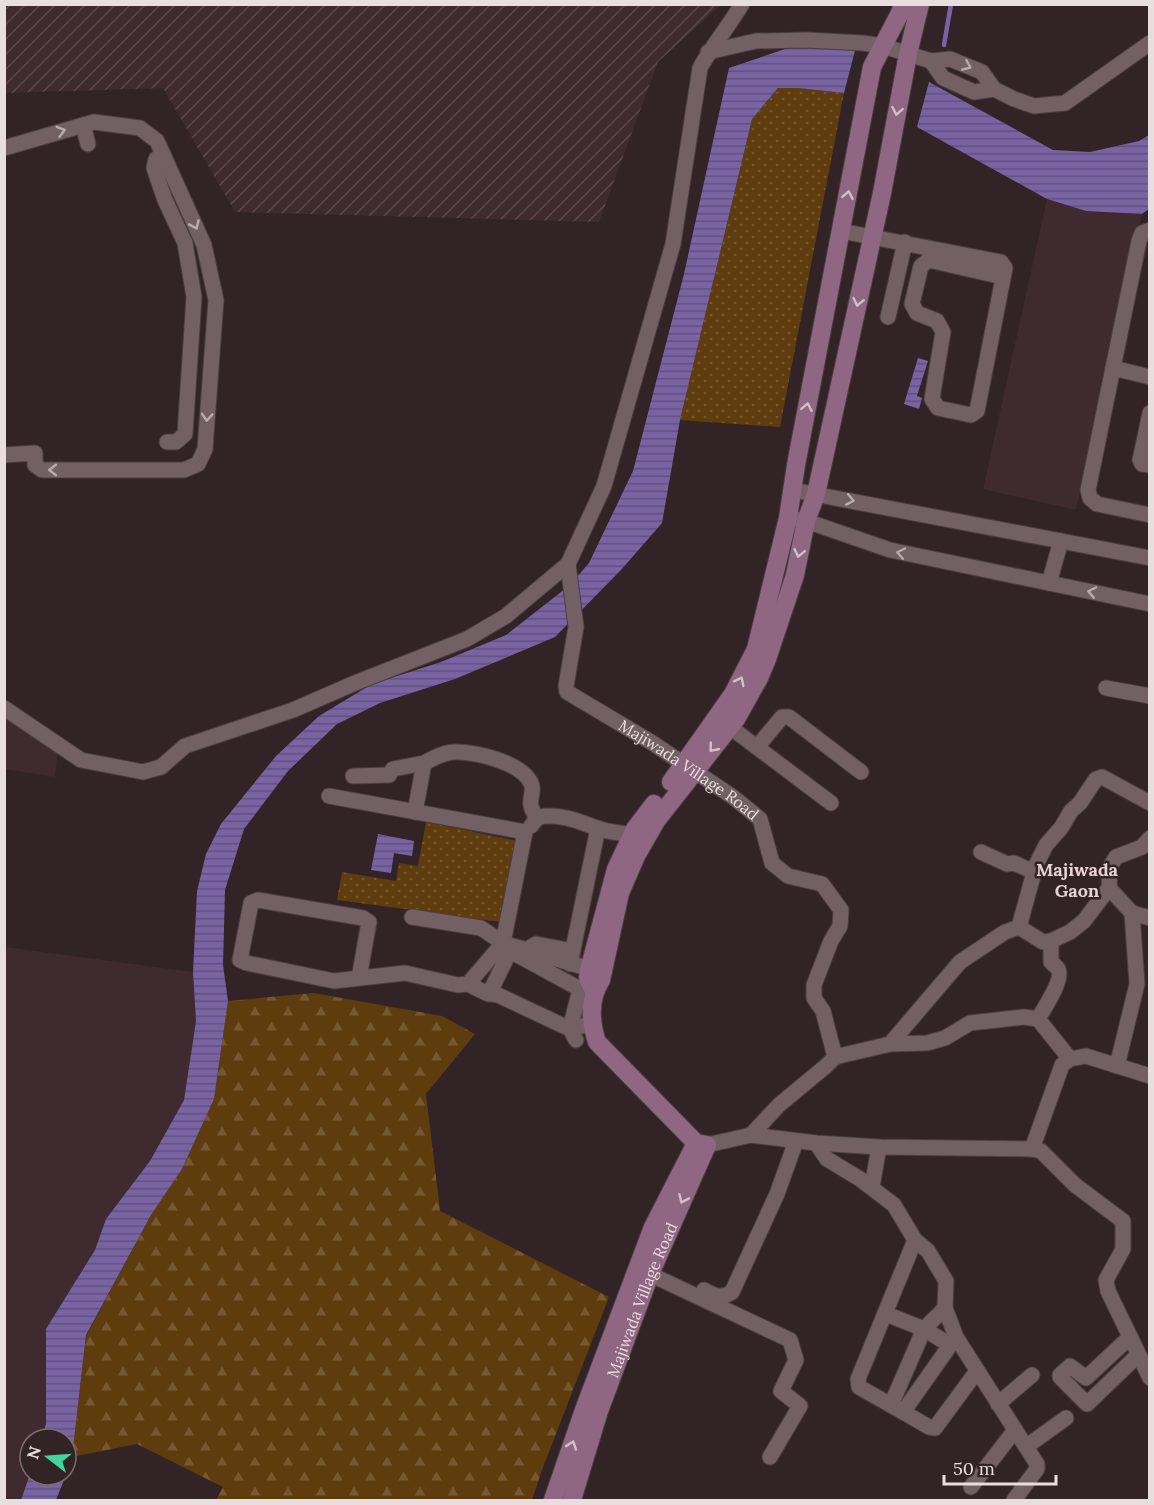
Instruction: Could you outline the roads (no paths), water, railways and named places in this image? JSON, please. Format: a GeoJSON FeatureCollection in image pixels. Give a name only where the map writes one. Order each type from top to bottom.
{"type":"FeatureCollection","features":[{"type":"Feature","properties":{"kind":"street"},"geometry":{"type":"LineString","coordinates":[[4,708],[81,760],[143,772],[161,767],[185,746],[293,710],[467,639],[506,616],[570,569],[604,486],[673,244],[700,68],[708,52],[725,32],[742,4]]}},
{"type":"Feature","properties":{"kind":"street"},"geometry":{"type":"LineString","coordinates":[[724,722],[733,694],[756,649],[788,518],[796,465],[872,67],[903,4]]}},
{"type":"Feature","properties":{"kind":"street"},"geometry":{"type":"LineString","coordinates":[[920,4],[816,494],[806,521],[795,575],[759,678],[616,869],[615,892],[595,971],[588,978],[594,991],[591,1024],[597,1042],[701,1144],[750,1136],[879,1147],[1041,1151],[1075,1185],[1123,1221],[1123,1249],[1106,1280],[1108,1291],[1149,1378]]}},
{"type":"Feature","properties":{"kind":"street"},"geometry":{"type":"LineString","coordinates":[[708,52],[756,41],[863,43],[883,46],[931,62],[951,59],[982,72],[994,89]]}},
{"type":"Feature","properties":{"kind":"street"},"geometry":{"type":"LineString","coordinates":[[931,62],[943,78],[974,92],[994,89],[1034,106],[1065,103],[1149,44]]}},
{"type":"Feature","properties":{"kind":"street"},"geometry":{"type":"LineString","coordinates":[[4,148],[94,122],[140,128],[157,141],[204,245],[216,300],[205,449],[198,464],[184,470],[42,470],[35,465],[41,452],[4,454]]}},
{"type":"Feature","properties":{"kind":"street"},"geometry":{"type":"LineString","coordinates":[[83,125],[88,144]]}},
{"type":"Feature","properties":{"kind":"street"},"geometry":{"type":"LineString","coordinates":[[163,154],[156,159],[154,168],[165,200],[185,243],[194,297],[185,434],[176,442],[167,442]]}},
{"type":"Feature","properties":{"kind":"street"},"geometry":{"type":"LineString","coordinates":[[841,231],[872,235],[1001,262],[1005,268],[977,411],[971,415],[938,408],[932,399],[943,332],[938,321],[917,313],[912,304],[921,266],[929,260],[1003,277]]}},
{"type":"Feature","properties":{"kind":"street"},"geometry":{"type":"LineString","coordinates":[[1149,231],[1142,233],[1139,241],[1088,490],[1090,498],[1097,504],[1149,515]]}},
{"type":"Feature","properties":{"kind":"street"},"geometry":{"type":"LineString","coordinates":[[888,317],[905,242]]}},
{"type":"Feature","properties":{"kind":"street"},"geometry":{"type":"LineString","coordinates":[[1113,368],[1149,376]]}},
{"type":"Feature","properties":{"kind":"street"},"geometry":{"type":"LineString","coordinates":[[1149,413],[1140,460],[1142,464],[1149,465]]}},
{"type":"Feature","properties":{"kind":"street"},"geometry":{"type":"LineString","coordinates":[[793,490],[1149,558]]}},
{"type":"Feature","properties":{"kind":"street"},"geometry":{"type":"LineString","coordinates":[[788,518],[806,521],[890,550],[1149,604]]}},
{"type":"Feature","properties":{"kind":"street"},"geometry":{"type":"LineString","coordinates":[[1049,583],[1060,541]]}},
{"type":"Feature","properties":{"kind":"street","name":"Majiwada Village Road"},"geometry":{"type":"LineString","coordinates":[[570,569],[576,627],[566,686],[567,692],[651,742],[760,819],[772,864],[788,876],[822,884],[841,910],[840,926],[831,941],[814,985],[814,998],[823,1011],[835,1057]]}},
{"type":"Feature","properties":{"kind":"street"},"geometry":{"type":"LineString","coordinates":[[1106,688],[1149,696]]}},
{"type":"Feature","properties":{"kind":"street"},"geometry":{"type":"LineString","coordinates":[[757,747],[782,717],[789,717],[861,772]]}},
{"type":"Feature","properties":{"kind":"street"},"geometry":{"type":"LineString","coordinates":[[724,722],[831,803]]}},
{"type":"Feature","properties":{"kind":"street"},"geometry":{"type":"LineString","coordinates":[[353,776],[389,775],[393,769],[424,763],[436,756],[455,752],[501,760],[517,768],[530,780],[533,786],[531,805],[537,819]]}},
{"type":"Feature","properties":{"kind":"street"},"geometry":{"type":"LineString","coordinates":[[415,812],[424,763]]}},
{"type":"Feature","properties":{"kind":"street"},"geometry":{"type":"LineString","coordinates":[[1019,927],[1034,872],[1046,845],[1096,779],[1102,777],[1149,802]]}},
{"type":"Feature","properties":{"kind":"street"},"geometry":{"type":"LineString","coordinates":[[329,796],[525,832]]}},
{"type":"Feature","properties":{"kind":"street"},"geometry":{"type":"LineString","coordinates":[[468,984],[503,943],[525,832],[537,819],[551,814],[597,828],[639,837]]}},
{"type":"Feature","properties":{"kind":"street"},"geometry":{"type":"LineString","coordinates":[[573,1034],[579,993],[565,963],[597,828]]}},
{"type":"Feature","properties":{"kind":"street"},"geometry":{"type":"LineString","coordinates":[[1019,927],[1042,942],[1070,932],[1084,921],[1109,888],[1110,867],[1116,857],[1142,847],[1149,838]]}},
{"type":"Feature","properties":{"kind":"street"},"geometry":{"type":"LineString","coordinates":[[981,852],[1007,864],[1014,862],[1034,872]]}},
{"type":"Feature","properties":{"kind":"street"},"geometry":{"type":"LineString","coordinates":[[1109,888],[1132,913],[1149,918]]}},
{"type":"Feature","properties":{"kind":"street"},"geometry":{"type":"LineString","coordinates":[[359,978],[369,922],[363,918],[258,900],[251,903],[240,960],[247,963],[334,981],[405,973],[458,985],[468,984],[489,994],[498,995],[573,1034]]}},
{"type":"Feature","properties":{"kind":"street"},"geometry":{"type":"LineString","coordinates":[[1117,1066],[1137,984],[1132,913]]}},
{"type":"Feature","properties":{"kind":"street"},"geometry":{"type":"LineString","coordinates":[[412,917],[481,928],[503,943],[524,951],[595,971]]}},
{"type":"Feature","properties":{"kind":"street"},"geometry":{"type":"LineString","coordinates":[[890,1044],[960,962],[1005,932],[1019,927]]}},
{"type":"Feature","properties":{"kind":"street"},"geometry":{"type":"LineString","coordinates":[[1038,1019],[1060,975],[1058,968],[1051,962],[1051,940]]}},
{"type":"Feature","properties":{"kind":"street"},"geometry":{"type":"LineString","coordinates":[[489,994],[510,951],[565,963]]}},
{"type":"Feature","properties":{"kind":"street"},"geometry":{"type":"LineString","coordinates":[[750,1136],[779,1105],[835,1057],[890,1044],[927,1043],[945,1038],[970,1023],[1024,1017],[1038,1019],[1070,1059]]}},
{"type":"Feature","properties":{"kind":"street"},"geometry":{"type":"LineString","coordinates":[[573,1034],[591,1024]]}},
{"type":"Feature","properties":{"kind":"street"},"geometry":{"type":"LineString","coordinates":[[1032,1149],[1062,1065],[1070,1059],[1086,1056],[1149,1076]]}},
{"type":"Feature","properties":{"kind":"street"},"geometry":{"type":"LineString","coordinates":[[647,1269],[717,1297],[724,1297],[732,1292],[777,1194],[796,1141]]}},
{"type":"Feature","properties":{"kind":"street"},"geometry":{"type":"LineString","coordinates":[[816,1143],[827,1159],[872,1187],[894,1205],[915,1240],[928,1251],[946,1281],[945,1308],[953,1341],[977,1371],[1037,1464],[1037,1469],[1014,1500]]}},
{"type":"Feature","properties":{"kind":"street","name":"Majiwada Village Road"},"geometry":{"type":"LineString","coordinates":[[572,1500],[599,1411],[647,1269],[701,1144]]}},
{"type":"Feature","properties":{"kind":"street"},"geometry":{"type":"LineString","coordinates":[[872,1187],[879,1147]]}},
{"type":"Feature","properties":{"kind":"street"},"geometry":{"type":"LineString","coordinates":[[915,1240],[858,1379],[859,1387],[929,1427],[935,1428],[977,1371]]}},
{"type":"Feature","properties":{"kind":"street"},"geometry":{"type":"LineString","coordinates":[[647,1269],[790,1340],[796,1360],[781,1391],[800,1406],[770,1457]]}},
{"type":"Feature","properties":{"kind":"street"},"geometry":{"type":"LineString","coordinates":[[554,1500],[584,1410],[647,1269]]}},
{"type":"Feature","properties":{"kind":"street"},"geometry":{"type":"LineString","coordinates":[[897,1409],[924,1329],[945,1308]]}},
{"type":"Feature","properties":{"kind":"street"},"geometry":{"type":"LineString","coordinates":[[891,1316],[953,1341]]}},
{"type":"Feature","properties":{"kind":"street"},"geometry":{"type":"LineString","coordinates":[[1130,1337],[1086,1378],[1070,1366],[1060,1377],[1087,1404],[1127,1366],[1140,1360]]}},
{"type":"Feature","properties":{"kind":"street"},"geometry":{"type":"LineString","coordinates":[[897,1409],[953,1341]]}},
{"type":"Feature","properties":{"kind":"street"},"geometry":{"type":"LineString","coordinates":[[1116,1351],[1127,1366]]}},
{"type":"Feature","properties":{"kind":"street"},"geometry":{"type":"LineString","coordinates":[[1098,1401],[1140,1360]]}},
{"type":"Feature","properties":{"kind":"street"},"geometry":{"type":"LineString","coordinates":[[998,1404],[1032,1375]]}},
{"type":"Feature","properties":{"kind":"street"},"geometry":{"type":"LineString","coordinates":[[1027,1446],[1066,1418]]}},
{"type":"Feature","properties":{"kind":"street"},"geometry":{"type":"LineString","coordinates":[[971,1486],[1015,1430]]}},
{"type":"Feature","properties":{"kind":"waterway"},"geometry":{"type":"LineString","coordinates":[[944,45],[951,4]]}},
{"type":"Feature","properties":{"kind":"district","name":"Majiwada Gaon"},"geometry":{"type":"Point","coordinates":[1077,879]}}]}
